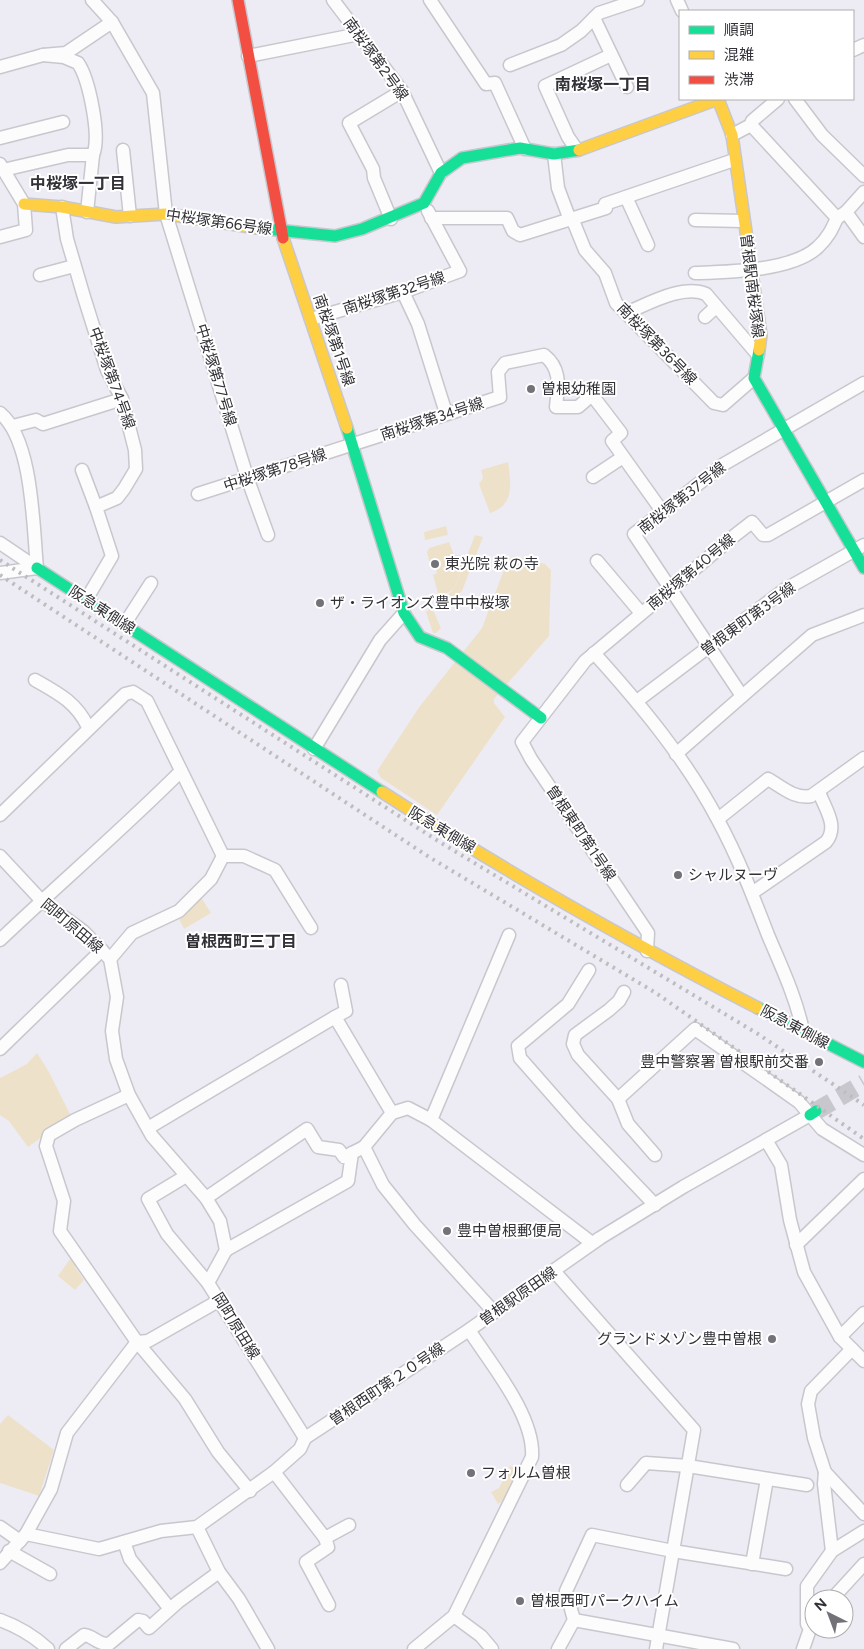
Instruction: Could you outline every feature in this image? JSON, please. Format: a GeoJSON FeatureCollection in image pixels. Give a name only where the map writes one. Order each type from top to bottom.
{"type":"FeatureCollection","features":[{"type":"Feature","properties":{"kind":"street","name":"中桜塚第77号線"},"geometry":{"type":"LineString","coordinates":[[92,0],[112,22],[153,93],[166,214],[248,480],[268,535]]}},
{"type":"Feature","properties":{"kind":"street","name":"南桜塚第1号線"},"geometry":{"type":"LineString","coordinates":[[238,0],[281,231],[404,613],[420,637],[447,648],[460,656],[541,718]]}},
{"type":"Feature","properties":{"kind":"street","name":"南桜塚第2号線"},"geometry":{"type":"LineString","coordinates":[[334,0],[402,92],[441,174]]}},
{"type":"Feature","properties":{"kind":"street"},"geometry":{"type":"LineString","coordinates":[[430,0],[486,84],[495,83],[525,149]]}},
{"type":"Feature","properties":{"kind":"street"},"geometry":{"type":"LineString","coordinates":[[510,64],[561,45],[581,32],[600,13],[638,0]]}},
{"type":"Feature","properties":{"kind":"street"},"geometry":{"type":"LineString","coordinates":[[594,18],[627,87]]}},
{"type":"Feature","properties":{"kind":"street"},"geometry":{"type":"LineString","coordinates":[[0,67],[43,55],[66,53],[112,22]]}},
{"type":"Feature","properties":{"kind":"street"},"geometry":{"type":"LineString","coordinates":[[248,56],[359,34]]}},
{"type":"Feature","properties":{"kind":"street"},"geometry":{"type":"LineString","coordinates":[[43,55],[74,60],[80,66],[97,129],[97,146],[94,155],[87,212]]}},
{"type":"Feature","properties":{"kind":"street"},"geometry":{"type":"LineString","coordinates":[[577,150],[568,138],[545,86],[611,55]]}},
{"type":"Feature","properties":{"kind":"street"},"geometry":{"type":"LineString","coordinates":[[391,218],[374,178],[374,169],[349,123],[402,92]]}},
{"type":"Feature","properties":{"kind":"street"},"geometry":{"type":"LineString","coordinates":[[424,203],[441,174],[462,158],[520,148],[554,154],[586,149],[715,100]]}},
{"type":"Feature","properties":{"kind":"street","name":"曽根駅南桜塚線"},"geometry":{"type":"LineString","coordinates":[[718,100],[732,135],[734,160],[761,335],[754,378]]}},
{"type":"Feature","properties":{"kind":"street"},"geometry":{"type":"LineString","coordinates":[[732,135],[751,125],[752,121],[777,100]]}},
{"type":"Feature","properties":{"kind":"street"},"geometry":{"type":"LineString","coordinates":[[796,100],[822,135],[864,176]]}},
{"type":"Feature","properties":{"kind":"street"},"geometry":{"type":"LineString","coordinates":[[0,138],[63,122]]}},
{"type":"Feature","properties":{"kind":"street"},"geometry":{"type":"LineString","coordinates":[[751,125],[864,237]]}},
{"type":"Feature","properties":{"kind":"street"},"geometry":{"type":"LineString","coordinates":[[123,150],[130,216]]}},
{"type":"Feature","properties":{"kind":"street","name":"南桜塚第36号線"},"geometry":{"type":"LineString","coordinates":[[554,154],[558,188],[570,220],[574,223],[585,250],[605,273],[616,304],[714,403],[723,405],[754,378]]}},
{"type":"Feature","properties":{"kind":"street"},"geometry":{"type":"LineString","coordinates":[[0,237],[26,230],[24,204],[2,167],[68,155],[94,155]]}},
{"type":"Feature","properties":{"kind":"street"},"geometry":{"type":"LineString","coordinates":[[431,218],[507,218],[513,231],[520,235],[606,208],[605,204],[734,160]]}},
{"type":"Feature","properties":{"kind":"street"},"geometry":{"type":"LineString","coordinates":[[694,273],[751,271],[798,259],[817,249],[830,234],[841,215],[864,192]]}},
{"type":"Feature","properties":{"kind":"street"},"geometry":{"type":"LineString","coordinates":[[626,197],[648,245]]}},
{"type":"Feature","properties":{"kind":"street","name":"中桜塚第66号線"},"geometry":{"type":"LineString","coordinates":[[24,204],[62,207],[116,217],[166,214],[281,231],[335,236],[362,229],[424,203]]}},
{"type":"Feature","properties":{"kind":"street","name":"南桜塚第32号線"},"geometry":{"type":"LineString","coordinates":[[311,320],[403,292],[460,270],[424,203]]}},
{"type":"Feature","properties":{"kind":"street","name":"中桜塚第74号線"},"geometry":{"type":"LineString","coordinates":[[62,207],[74,266],[107,370],[122,399],[131,427],[136,469],[118,498],[96,507]]}},
{"type":"Feature","properties":{"kind":"street"},"geometry":{"type":"LineString","coordinates":[[695,220],[743,221]]}},
{"type":"Feature","properties":{"kind":"street"},"geometry":{"type":"LineString","coordinates":[[40,275],[74,266]]}},
{"type":"Feature","properties":{"kind":"street"},"geometry":{"type":"LineString","coordinates":[[626,313],[666,296],[692,291],[706,294],[758,355]]}},
{"type":"Feature","properties":{"kind":"street"},"geometry":{"type":"LineString","coordinates":[[403,292],[418,324],[446,413]]}},
{"type":"Feature","properties":{"kind":"street"},"geometry":{"type":"LineString","coordinates":[[704,317],[716,307]]}},
{"type":"Feature","properties":{"kind":"street","name":"南桜塚第34号線"},"geometry":{"type":"LineString","coordinates":[[351,446],[446,413],[500,398],[498,372],[505,363],[544,355],[553,362],[559,378],[556,407],[578,407],[592,395],[621,433],[612,442],[623,457]]}},
{"type":"Feature","properties":{"kind":"street"},"geometry":{"type":"LineString","coordinates":[[754,378],[826,502],[859,548],[864,568]]}},
{"type":"Feature","properties":{"kind":"street","name":"南桜塚第37号線"},"geometry":{"type":"LineString","coordinates":[[672,587],[634,534],[724,464],[864,383]]}},
{"type":"Feature","properties":{"kind":"street"},"geometry":{"type":"LineString","coordinates":[[13,426],[36,420],[43,424],[122,399]]}},
{"type":"Feature","properties":{"kind":"street"},"geometry":{"type":"LineString","coordinates":[[0,413],[13,426],[28,474],[37,568],[0,573]]}},
{"type":"Feature","properties":{"kind":"street","name":"中桜塚第78号線"},"geometry":{"type":"LineString","coordinates":[[198,494],[248,480],[351,446]]}},
{"type":"Feature","properties":{"kind":"street"},"geometry":{"type":"LineString","coordinates":[[593,477],[623,457],[662,511]]}},
{"type":"Feature","properties":{"kind":"street"},"geometry":{"type":"LineString","coordinates":[[82,470],[112,556],[86,600]]}},
{"type":"Feature","properties":{"kind":"street","name":"南桜塚第40号線"},"geometry":{"type":"LineString","coordinates":[[541,718],[585,661],[752,522],[763,535],[768,535],[864,480]]}},
{"type":"Feature","properties":{"kind":"street","name":"阪急東側線"},"geometry":{"type":"LineString","coordinates":[[0,543],[442,831],[647,951],[864,1062]]}},
{"type":"Feature","properties":{"kind":"street","name":"曽根東町第3号線"},"geometry":{"type":"LineString","coordinates":[[637,701],[784,590],[859,548]]}},
{"type":"Feature","properties":{"kind":"street"},"geometry":{"type":"LineString","coordinates":[[597,561],[641,613]]}},
{"type":"Feature","properties":{"kind":"street"},"geometry":{"type":"LineString","coordinates":[[124,625],[150,583]]}},
{"type":"Feature","properties":{"kind":"street"},"geometry":{"type":"LineString","coordinates":[[672,587],[742,696]]}},
{"type":"Feature","properties":{"kind":"street"},"geometry":{"type":"LineString","coordinates":[[314,749],[380,640],[404,613]]}},
{"type":"Feature","properties":{"kind":"street"},"geometry":{"type":"LineString","coordinates":[[676,754],[812,635],[864,615]]}},
{"type":"Feature","properties":{"kind":"street"},"geometry":{"type":"LineString","coordinates":[[594,653],[637,701],[676,754],[718,820],[752,893],[798,1009],[802,1031]]}},
{"type":"Feature","properties":{"kind":"street"},"geometry":{"type":"LineString","coordinates":[[35,680],[68,699],[82,713],[88,727]]}},
{"type":"Feature","properties":{"kind":"street"},"geometry":{"type":"LineString","coordinates":[[0,815],[88,727],[125,694],[137,693],[148,701],[223,856]]}},
{"type":"Feature","properties":{"kind":"street","name":"曽根東町第1号線"},"geometry":{"type":"LineString","coordinates":[[541,718],[522,742],[531,759],[648,933],[647,951]]}},
{"type":"Feature","properties":{"kind":"street"},"geometry":{"type":"LineString","coordinates":[[718,820],[768,779],[802,797],[819,792],[864,758]]}},
{"type":"Feature","properties":{"kind":"street"},"geometry":{"type":"LineString","coordinates":[[0,940],[41,900],[134,818],[181,771]]}},
{"type":"Feature","properties":{"kind":"street"},"geometry":{"type":"LineString","coordinates":[[752,893],[826,842],[832,834],[832,822],[819,792]]}},
{"type":"Feature","properties":{"kind":"street","name":"岡町原田線"},"geometry":{"type":"LineString","coordinates":[[0,856],[41,900],[83,931],[106,955],[117,997],[112,1031],[116,1059],[128,1095],[148,1128],[206,1198],[220,1220],[226,1250],[208,1283],[305,1438]]}},
{"type":"Feature","properties":{"kind":"street"},"geometry":{"type":"LineString","coordinates":[[223,856],[244,856],[275,870],[311,928]]}},
{"type":"Feature","properties":{"kind":"street"},"geometry":{"type":"LineString","coordinates":[[0,1049],[132,932],[179,911],[211,879],[223,856]]}},
{"type":"Feature","properties":{"kind":"street"},"geometry":{"type":"LineString","coordinates":[[432,1120],[509,935]]}},
{"type":"Feature","properties":{"kind":"street"},"geometry":{"type":"LineString","coordinates":[[589,970],[568,1004],[518,1046],[520,1058],[578,1124],[654,1205]]}},
{"type":"Feature","properties":{"kind":"street"},"geometry":{"type":"LineString","coordinates":[[148,1128],[346,1011],[341,985]]}},
{"type":"Feature","properties":{"kind":"street"},"geometry":{"type":"LineString","coordinates":[[624,992],[619,1001],[609,1010],[575,1036],[573,1044],[578,1055],[618,1098],[628,1124],[655,1155]]}},
{"type":"Feature","properties":{"kind":"street"},"geometry":{"type":"LineString","coordinates":[[335,1017],[392,1113]]}},
{"type":"Feature","properties":{"kind":"street"},"geometry":{"type":"LineString","coordinates":[[618,1098],[695,1029],[813,1113],[822,1129],[864,1155]]}},
{"type":"Feature","properties":{"kind":"street"},"geometry":{"type":"LineString","coordinates":[[128,1095],[75,1120],[49,1136],[46,1146],[64,1201],[60,1231],[137,1342],[185,1399],[218,1452],[250,1491]]}},
{"type":"Feature","properties":{"kind":"street"},"geometry":{"type":"LineString","coordinates":[[206,1198],[307,1129],[318,1147],[339,1150],[344,1157],[358,1150],[392,1113],[408,1108],[432,1120],[592,1243]]}},
{"type":"Feature","properties":{"kind":"street","name":"曽根駅原田線"},"geometry":{"type":"LineString","coordinates":[[414,1649],[454,1616],[532,1457],[532,1450],[518,1407],[469,1330],[592,1243],[683,1187],[813,1113]]}},
{"type":"Feature","properties":{"kind":"street"},"geometry":{"type":"LineString","coordinates":[[766,1140],[781,1165],[796,1244],[804,1272],[840,1337],[864,1361]]}},
{"type":"Feature","properties":{"kind":"street"},"geometry":{"type":"LineString","coordinates":[[226,1250],[348,1181],[358,1150]]}},
{"type":"Feature","properties":{"kind":"street"},"geometry":{"type":"LineString","coordinates":[[358,1150],[415,1225],[494,1312]]}},
{"type":"Feature","properties":{"kind":"street"},"geometry":{"type":"LineString","coordinates":[[186,1176],[148,1199],[167,1234],[208,1283]]}},
{"type":"Feature","properties":{"kind":"street"},"geometry":{"type":"LineString","coordinates":[[796,1244],[864,1179]]}},
{"type":"Feature","properties":{"kind":"street"},"geometry":{"type":"LineString","coordinates":[[554,1271],[694,1430],[657,1643]]}},
{"type":"Feature","properties":{"kind":"street"},"geometry":{"type":"LineString","coordinates":[[0,1563],[23,1537],[51,1489],[67,1433],[137,1342],[148,1341],[220,1300]]}},
{"type":"Feature","properties":{"kind":"street"},"geometry":{"type":"LineString","coordinates":[[840,1337],[864,1313]]}},
{"type":"Feature","properties":{"kind":"street","name":"曽根西町第２０号線"},"geometry":{"type":"LineString","coordinates":[[305,1438],[469,1330]]}},
{"type":"Feature","properties":{"kind":"street"},"geometry":{"type":"LineString","coordinates":[[832,1551],[824,1484],[825,1472],[816,1445],[808,1404],[811,1390],[852,1349]]}},
{"type":"Feature","properties":{"kind":"street"},"geometry":{"type":"LineString","coordinates":[[0,1527],[23,1537],[99,1548],[161,1531],[197,1527],[250,1491],[274,1472],[300,1449],[305,1438]]}},
{"type":"Feature","properties":{"kind":"street"},"geometry":{"type":"LineString","coordinates":[[627,1485],[646,1463],[688,1466],[807,1485]]}},
{"type":"Feature","properties":{"kind":"street"},"geometry":{"type":"LineString","coordinates":[[274,1472],[325,1538],[328,1547],[306,1562],[329,1605]]}},
{"type":"Feature","properties":{"kind":"street"},"geometry":{"type":"LineString","coordinates":[[825,1472],[864,1514]]}},
{"type":"Feature","properties":{"kind":"street"},"geometry":{"type":"LineString","coordinates":[[752,1564],[767,1479]]}},
{"type":"Feature","properties":{"kind":"street"},"geometry":{"type":"LineString","coordinates":[[325,1538],[349,1524]]}},
{"type":"Feature","properties":{"kind":"street"},"geometry":{"type":"LineString","coordinates":[[197,1527],[219,1572],[239,1598],[268,1649]]}},
{"type":"Feature","properties":{"kind":"street"},"geometry":{"type":"LineString","coordinates":[[806,1589],[806,1586],[832,1551],[864,1531]]}},
{"type":"Feature","properties":{"kind":"street"},"geometry":{"type":"LineString","coordinates":[[558,1649],[574,1620],[566,1591],[592,1535],[786,1570]]}},
{"type":"Feature","properties":{"kind":"street"},"geometry":{"type":"LineString","coordinates":[[124,1542],[130,1558],[170,1609]]}},
{"type":"Feature","properties":{"kind":"street"},"geometry":{"type":"LineString","coordinates":[[9,1551],[50,1574]]}},
{"type":"Feature","properties":{"kind":"street"},"geometry":{"type":"LineString","coordinates":[[841,1589],[864,1564]]}},
{"type":"Feature","properties":{"kind":"street"},"geometry":{"type":"LineString","coordinates":[[66,1649],[84,1635],[90,1636],[100,1644],[109,1644],[138,1620],[143,1620],[150,1628],[170,1609],[219,1572]]}},
{"type":"Feature","properties":{"kind":"street"},"geometry":{"type":"LineString","coordinates":[[454,1616],[481,1636],[492,1649]]}},
{"type":"Feature","properties":{"kind":"street"},"geometry":{"type":"LineString","coordinates":[[0,1620],[20,1627],[48,1649]]}},
{"type":"Feature","properties":{"kind":"street"},"geometry":{"type":"LineString","coordinates":[[574,1620],[657,1643],[733,1649]]}},
{"type":"Feature","properties":{"kind":"shaded area"},"geometry":{"type":"Polygon","coordinates":[[[508,462],[510,492],[504,505],[490,513],[479,484],[483,478],[481,470],[508,462]]]}},
{"type":"Feature","properties":{"kind":"shaded area"},"geometry":{"type":"Polygon","coordinates":[[[446,526],[448,535],[425,540],[424,532],[446,526]]]}},
{"type":"Feature","properties":{"kind":"shaded area"},"geometry":{"type":"Polygon","coordinates":[[[475,535],[483,537],[462,591],[449,603],[445,597],[454,589],[475,535]]]}},
{"type":"Feature","properties":{"kind":"shaded area"},"geometry":{"type":"Polygon","coordinates":[[[449,542],[454,555],[467,555],[454,589],[439,597],[433,575],[437,573],[435,564],[430,565],[427,552],[429,548],[449,542]]]}},
{"type":"Feature","properties":{"kind":"shaded area"},"geometry":{"type":"Polygon","coordinates":[[[514,556],[545,564],[551,570],[549,636],[494,699],[494,703],[505,717],[437,815],[381,778],[377,771],[420,706],[482,628],[508,559],[514,556]]]}},
{"type":"Feature","properties":{"kind":"shaded area"},"geometry":{"type":"Polygon","coordinates":[[[430,609],[434,612],[441,628],[436,633],[433,633],[426,612],[430,609]]]}},
{"type":"Feature","properties":{"kind":"shaded area"},"geometry":{"type":"Polygon","coordinates":[[[200,896],[211,913],[184,929],[179,919],[200,896]]]}},
{"type":"Feature","properties":{"kind":"shaded area"},"geometry":{"type":"Polygon","coordinates":[[[37,1053],[49,1072],[71,1116],[28,1147],[9,1121],[0,1115],[0,1078],[27,1064],[37,1053]]]}},
{"type":"Feature","properties":{"kind":"shaded area"},"geometry":{"type":"Polygon","coordinates":[[[70,1259],[77,1264],[75,1267],[84,1280],[75,1290],[58,1276],[70,1259]]]}},
{"type":"Feature","properties":{"kind":"shaded area"},"geometry":{"type":"Polygon","coordinates":[[[8,1415],[54,1450],[39,1496],[0,1483],[0,1424],[8,1415]]]}},
{"type":"Feature","properties":{"kind":"shaded area"},"geometry":{"type":"Polygon","coordinates":[[[510,1466],[521,1470],[506,1499],[498,1504],[491,1492],[499,1488],[510,1466]]]}},
{"type":"Feature","properties":{"kind":"tunnel"},"geometry":{"type":"LineString","coordinates":[[816,1111],[864,1083]]}},
{"type":"Feature","properties":{"kind":"railway"},"geometry":{"type":"LineString","coordinates":[[0,560],[438,841],[758,1034],[864,1105]]}},
{"type":"Feature","properties":{"kind":"railway"},"geometry":{"type":"LineString","coordinates":[[0,575],[429,857],[656,993],[864,1139]]}},
{"type":"Feature","properties":{"kind":"traffic: fast"},"geometry":{"type":"LineString","coordinates":[[257,228],[335,236],[362,229],[424,203],[441,173],[462,158],[520,148],[554,154],[579,150]]}},
{"type":"Feature","properties":{"kind":"traffic: fast"},"geometry":{"type":"LineString","coordinates":[[759,350],[754,378],[864,568]]}},
{"type":"Feature","properties":{"kind":"traffic: fast"},"geometry":{"type":"LineString","coordinates":[[347,428],[404,613],[420,637],[447,648],[541,718]]}},
{"type":"Feature","properties":{"kind":"traffic: fast"},"geometry":{"type":"LineString","coordinates":[[37,568],[382,792]]}},
{"type":"Feature","properties":{"kind":"traffic: fast"},"geometry":{"type":"LineString","coordinates":[[758,1008],[864,1062]]}},
{"type":"Feature","properties":{"kind":"traffic: fast"},"geometry":{"type":"LineString","coordinates":[[810,1115],[816,1111]]}},
{"type":"Feature","properties":{"kind":"traffic: slow"},"geometry":{"type":"LineString","coordinates":[[579,150],[715,100]]}},
{"type":"Feature","properties":{"kind":"traffic: slow"},"geometry":{"type":"LineString","coordinates":[[718,100],[732,135],[761,335],[759,350]]}},
{"type":"Feature","properties":{"kind":"traffic: slow"},"geometry":{"type":"LineString","coordinates":[[24,204],[62,207],[116,217],[166,214],[257,228]]}},
{"type":"Feature","properties":{"kind":"traffic: slow"},"geometry":{"type":"LineString","coordinates":[[283,238],[347,428]]}},
{"type":"Feature","properties":{"kind":"traffic: slow"},"geometry":{"type":"LineString","coordinates":[[382,792],[474,850],[568,905],[662,958],[758,1008]]}},
{"type":"Feature","properties":{"kind":"traffic: jam"},"geometry":{"type":"LineString","coordinates":[[238,0],[283,238]]}},
{"type":"Feature","properties":{"kind":"place","name":"曽根幼稚園"},"geometry":{"type":"Point","coordinates":[531,389]}},
{"type":"Feature","properties":{"kind":"place","name":"東光院 萩の寺"},"geometry":{"type":"Point","coordinates":[435,564]}},
{"type":"Feature","properties":{"kind":"place","name":"ザ・ライオンズ豊中中桜塚"},"geometry":{"type":"Point","coordinates":[320,603]}},
{"type":"Feature","properties":{"kind":"place","name":"シャルヌーヴ"},"geometry":{"type":"Point","coordinates":[678,875]}},
{"type":"Feature","properties":{"kind":"place","name":"豊中警察署 曽根駅前交番"},"geometry":{"type":"Point","coordinates":[819,1062]}},
{"type":"Feature","properties":{"kind":"place","name":"豊中曽根郵便局"},"geometry":{"type":"Point","coordinates":[447,1231]}},
{"type":"Feature","properties":{"kind":"place","name":"グランドメゾン豊中曽根"},"geometry":{"type":"Point","coordinates":[772,1339]}},
{"type":"Feature","properties":{"kind":"place","name":"フォルム曽根"},"geometry":{"type":"Point","coordinates":[471,1473]}},
{"type":"Feature","properties":{"kind":"place","name":"曽根西町パークハイム"},"geometry":{"type":"Point","coordinates":[520,1601]}},
{"type":"Feature","properties":{"kind":"district","name":"南桜塚一丁目"},"geometry":{"type":"Point","coordinates":[603,84]}},
{"type":"Feature","properties":{"kind":"district","name":"中桜塚一丁目"},"geometry":{"type":"Point","coordinates":[78,183]}},
{"type":"Feature","properties":{"kind":"district","name":"曽根西町三丁目"},"geometry":{"type":"Point","coordinates":[241,941]}}]}
